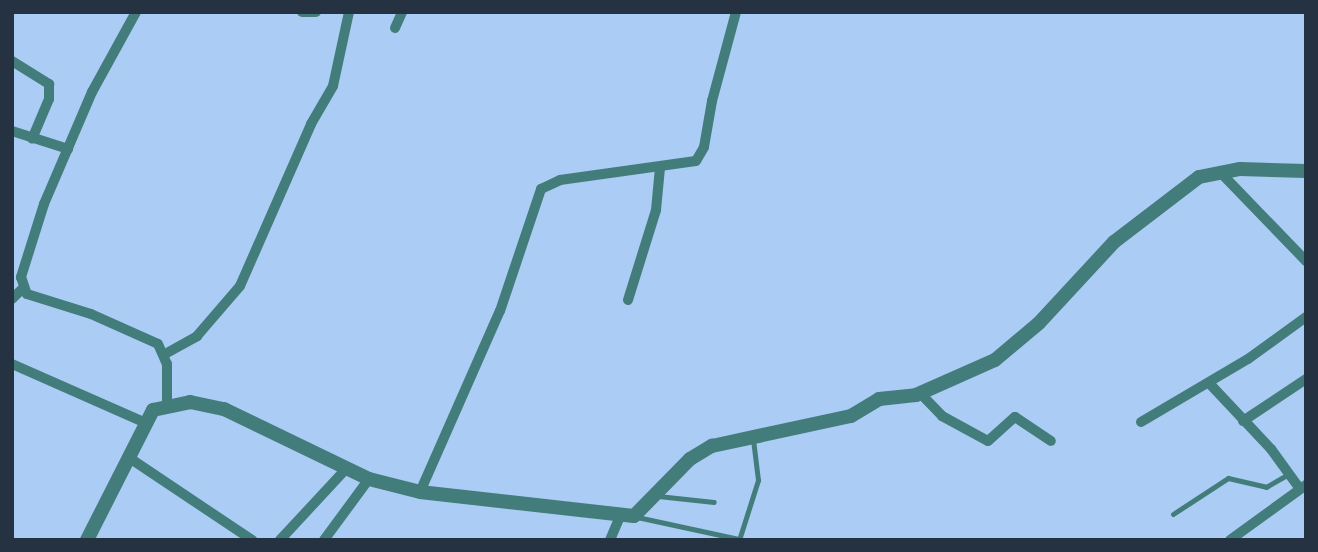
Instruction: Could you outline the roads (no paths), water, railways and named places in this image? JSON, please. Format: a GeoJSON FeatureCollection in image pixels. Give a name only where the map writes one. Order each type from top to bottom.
{"type":"FeatureCollection","features":[{"type":"Feature","properties":{"kind":"street"},"geometry":{"type":"LineString","coordinates":[[12,299],[19,285],[25,257],[68,149],[111,52],[136,12]]}},
{"type":"Feature","properties":{"kind":"street"},"geometry":{"type":"LineString","coordinates":[[302,12],[316,12]]}},
{"type":"Feature","properties":{"kind":"street"},"geometry":{"type":"LineString","coordinates":[[165,354],[197,336],[240,286],[311,124],[333,86],[349,12]]}},
{"type":"Feature","properties":{"kind":"street"},"geometry":{"type":"LineString","coordinates":[[395,28],[402,12]]}},
{"type":"Feature","properties":{"kind":"street"},"geometry":{"type":"LineString","coordinates":[[420,492],[500,311],[541,189],[561,180],[684,165],[701,156],[736,12]]}},
{"type":"Feature","properties":{"kind":"street"},"geometry":{"type":"LineString","coordinates":[[12,61],[49,84],[49,99],[32,139]]}},
{"type":"Feature","properties":{"kind":"street"},"geometry":{"type":"LineString","coordinates":[[12,131],[68,149]]}},
{"type":"Feature","properties":{"kind":"street"},"geometry":{"type":"LineString","coordinates":[[628,300],[656,210],[660,168]]}},
{"type":"Feature","properties":{"kind":"street"},"geometry":{"type":"LineString","coordinates":[[610,540],[627,516],[657,496],[699,452],[752,436],[851,416],[879,399],[920,393],[1011,349],[1114,242],[1185,184],[1220,172],[1306,171]]}},
{"type":"Feature","properties":{"kind":"street"},"geometry":{"type":"LineString","coordinates":[[1220,172],[1306,261]]}},
{"type":"Feature","properties":{"kind":"street"},"geometry":{"type":"LineString","coordinates":[[19,285],[27,294],[149,340],[165,354],[167,404]]}},
{"type":"Feature","properties":{"kind":"street"},"geometry":{"type":"LineString","coordinates":[[1141,422],[1209,383],[1306,317]]}},
{"type":"Feature","properties":{"kind":"street"},"geometry":{"type":"LineString","coordinates":[[12,364],[146,422]]}},
{"type":"Feature","properties":{"kind":"street"},"geometry":{"type":"LineString","coordinates":[[1243,421],[1306,379]]}},
{"type":"Feature","properties":{"kind":"street"},"geometry":{"type":"LineString","coordinates":[[1209,383],[1303,487],[1230,540]]}},
{"type":"Feature","properties":{"kind":"street"},"geometry":{"type":"LineString","coordinates":[[920,393],[942,416],[988,441],[1015,416],[1051,440]]}},
{"type":"Feature","properties":{"kind":"street"},"geometry":{"type":"LineString","coordinates":[[87,540],[131,459],[153,410],[167,404],[203,403],[224,409],[369,479],[420,492],[627,516]]}},
{"type":"Feature","properties":{"kind":"street"},"geometry":{"type":"LineString","coordinates":[[131,459],[252,540]]}},
{"type":"Feature","properties":{"kind":"street"},"geometry":{"type":"LineString","coordinates":[[280,540],[346,469]]}},
{"type":"Feature","properties":{"kind":"street"},"geometry":{"type":"LineString","coordinates":[[324,540],[369,479]]}},
{"type":"Feature","properties":{"kind":"lane"},"geometry":{"type":"LineString","coordinates":[[627,516],[739,540],[758,480],[752,436]]}},
{"type":"Feature","properties":{"kind":"lane"},"geometry":{"type":"LineString","coordinates":[[1173,514],[1228,478],[1266,487],[1290,473]]}},
{"type":"Feature","properties":{"kind":"lane"},"geometry":{"type":"LineString","coordinates":[[657,496],[714,502]]}}]}
